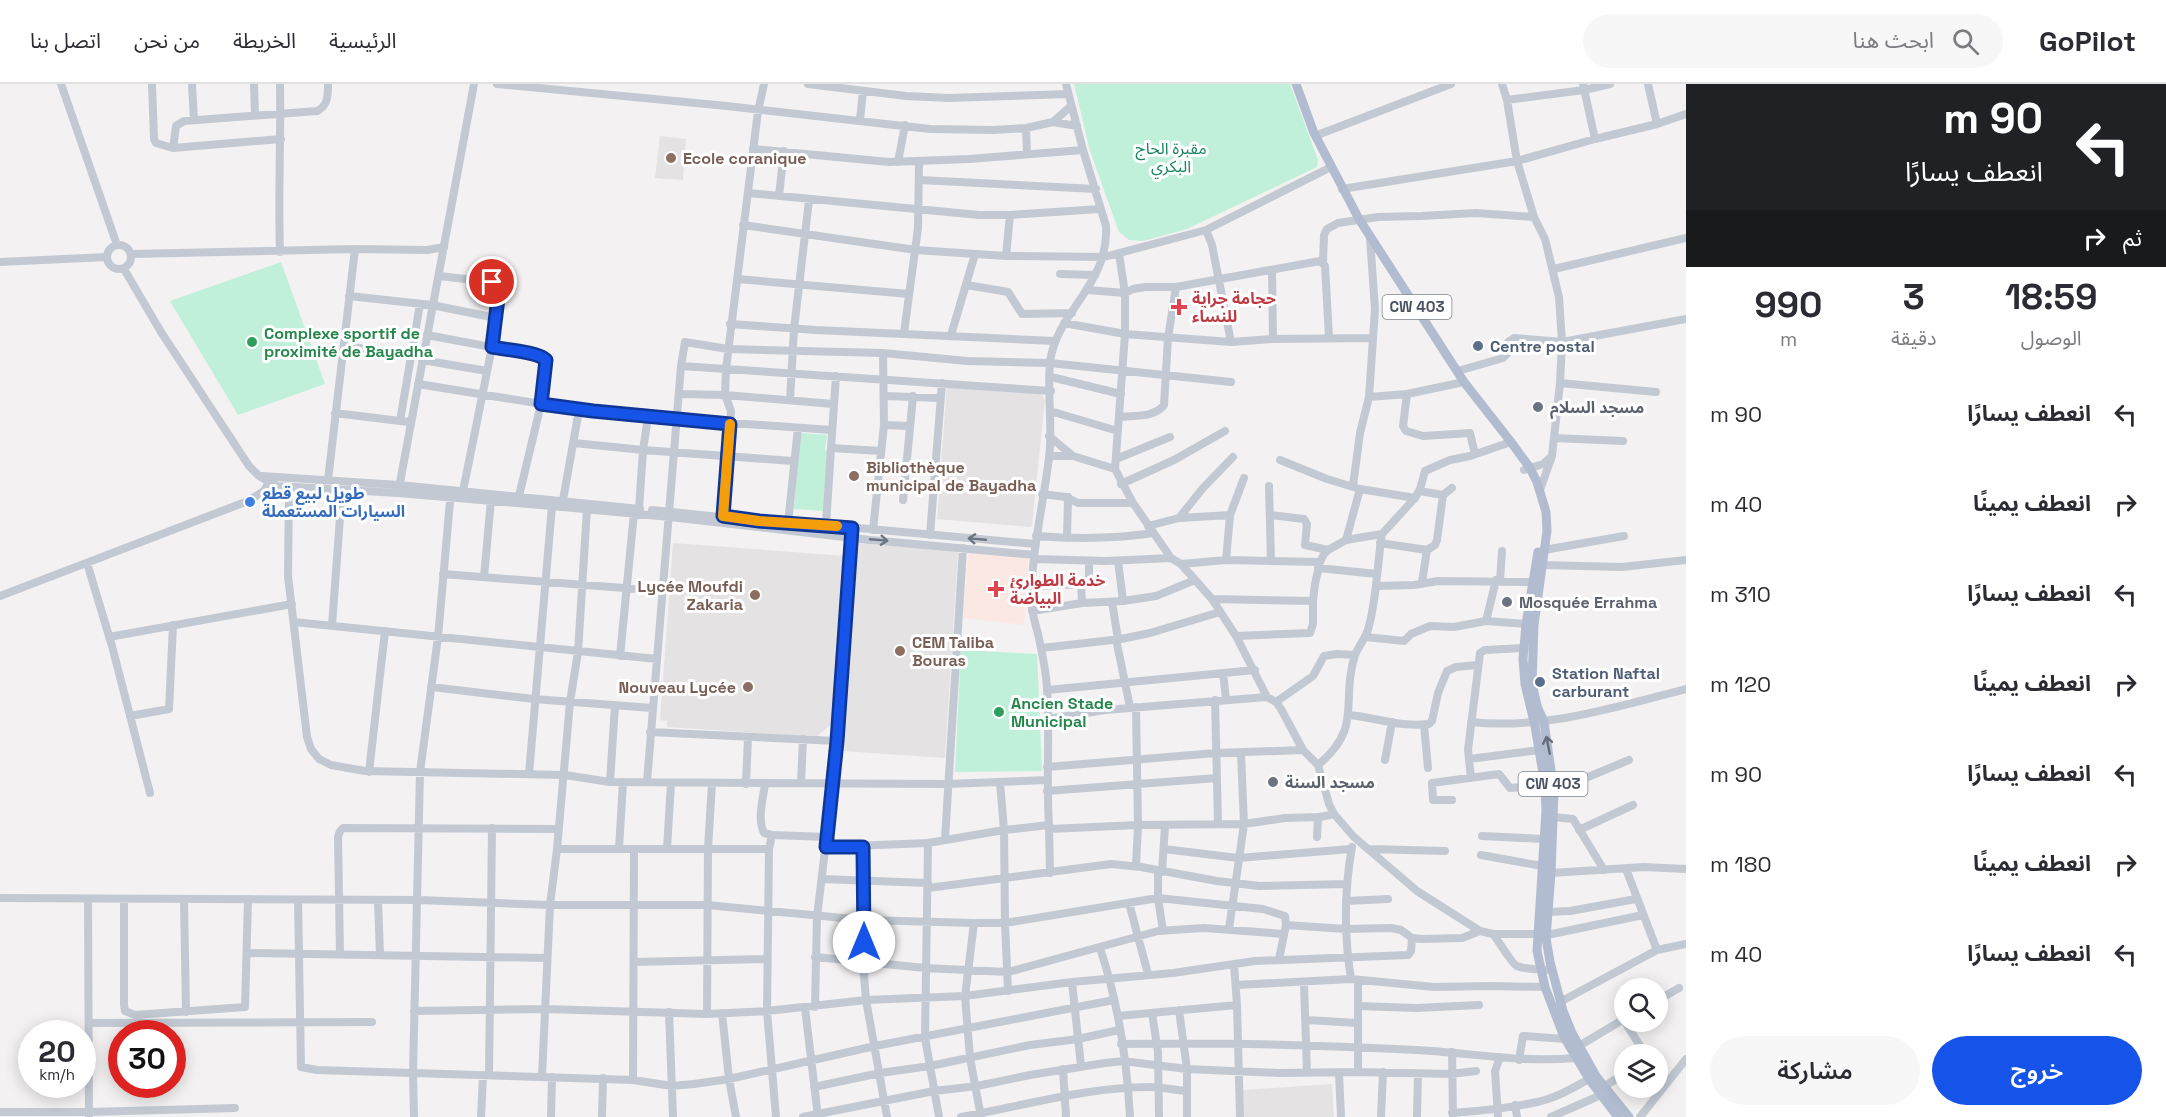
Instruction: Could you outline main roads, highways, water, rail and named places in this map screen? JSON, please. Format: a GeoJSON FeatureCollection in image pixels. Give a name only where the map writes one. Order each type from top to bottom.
{"type":"FeatureCollection","features":[{"type":"Feature","properties":{"kind":"main road","name":"CW 403"},"geometry":{"type":"LineString","coordinates":[[1296,84],[1314,133],[1359,219],[1464,382],[1511,442],[1527,469],[1547,520],[1534,625],[1532,683],[1554,791],[1547,912],[1537,951],[1545,987],[1565,1039],[1589,1079],[1629,1117]]}},
{"type":"Feature","properties":{"kind":"main road","name":"CW 403"},"geometry":{"type":"LineString","coordinates":[[1301,84],[1331,167]]}},
{"type":"Feature","properties":{"kind":"main road","name":"CW 403"},"geometry":{"type":"LineString","coordinates":[[1538,494],[1542,523],[1524,648],[1525,684],[1539,722],[1539,750],[1545,785],[1542,935],[1566,1020],[1603,1090],[1613,1116]]}},
{"type":"Feature","properties":{"kind":"place","name":"Ecole coranique"},"geometry":{"type":"Point","coordinates":[671,158]}},
{"type":"Feature","properties":{"kind":"place","name":"حجامة جراية للنساء"},"geometry":{"type":"Point","coordinates":[1179,307]}},
{"type":"Feature","properties":{"kind":"place","name":"Complexe sportif de proximité de Bayadha"},"geometry":{"type":"Point","coordinates":[252,342]}},
{"type":"Feature","properties":{"kind":"place","name":"Centre postal"},"geometry":{"type":"Point","coordinates":[1478,346]}},
{"type":"Feature","properties":{"kind":"place","name":"مسجد السلام"},"geometry":{"type":"Point","coordinates":[1538,407]}},
{"type":"Feature","properties":{"kind":"place","name":"Bibliothèque municipal de Bayadha"},"geometry":{"type":"Point","coordinates":[854,476]}},
{"type":"Feature","properties":{"kind":"place","name":"طويل لبيع قطع السيارات المستعملة"},"geometry":{"type":"Point","coordinates":[250,502]}},
{"type":"Feature","properties":{"kind":"place","name":"خدمة الطوارئ البياضة"},"geometry":{"type":"Point","coordinates":[996,589]}},
{"type":"Feature","properties":{"kind":"place","name":"Lycée Moufdi Zakaria"},"geometry":{"type":"Point","coordinates":[755,595]}},
{"type":"Feature","properties":{"kind":"place","name":"Mosquée Errahma"},"geometry":{"type":"Point","coordinates":[1507,602]}},
{"type":"Feature","properties":{"kind":"place","name":"CEM Taliba Bouras"},"geometry":{"type":"Point","coordinates":[900,651]}},
{"type":"Feature","properties":{"kind":"place","name":"Station Naftal carburant"},"geometry":{"type":"Point","coordinates":[1540,682]}},
{"type":"Feature","properties":{"kind":"place","name":"Nouveau Lycée"},"geometry":{"type":"Point","coordinates":[748,687]}},
{"type":"Feature","properties":{"kind":"place","name":"Ancien Stade Municipal"},"geometry":{"type":"Point","coordinates":[999,712]}},
{"type":"Feature","properties":{"kind":"place","name":"مسجد السنة"},"geometry":{"type":"Point","coordinates":[1273,782]}},
{"type":"Feature","properties":{"kind":"park label","name":"مقبرة الحاج البكري"},"geometry":{"type":"Point","coordinates":[1171,157]}}]}
